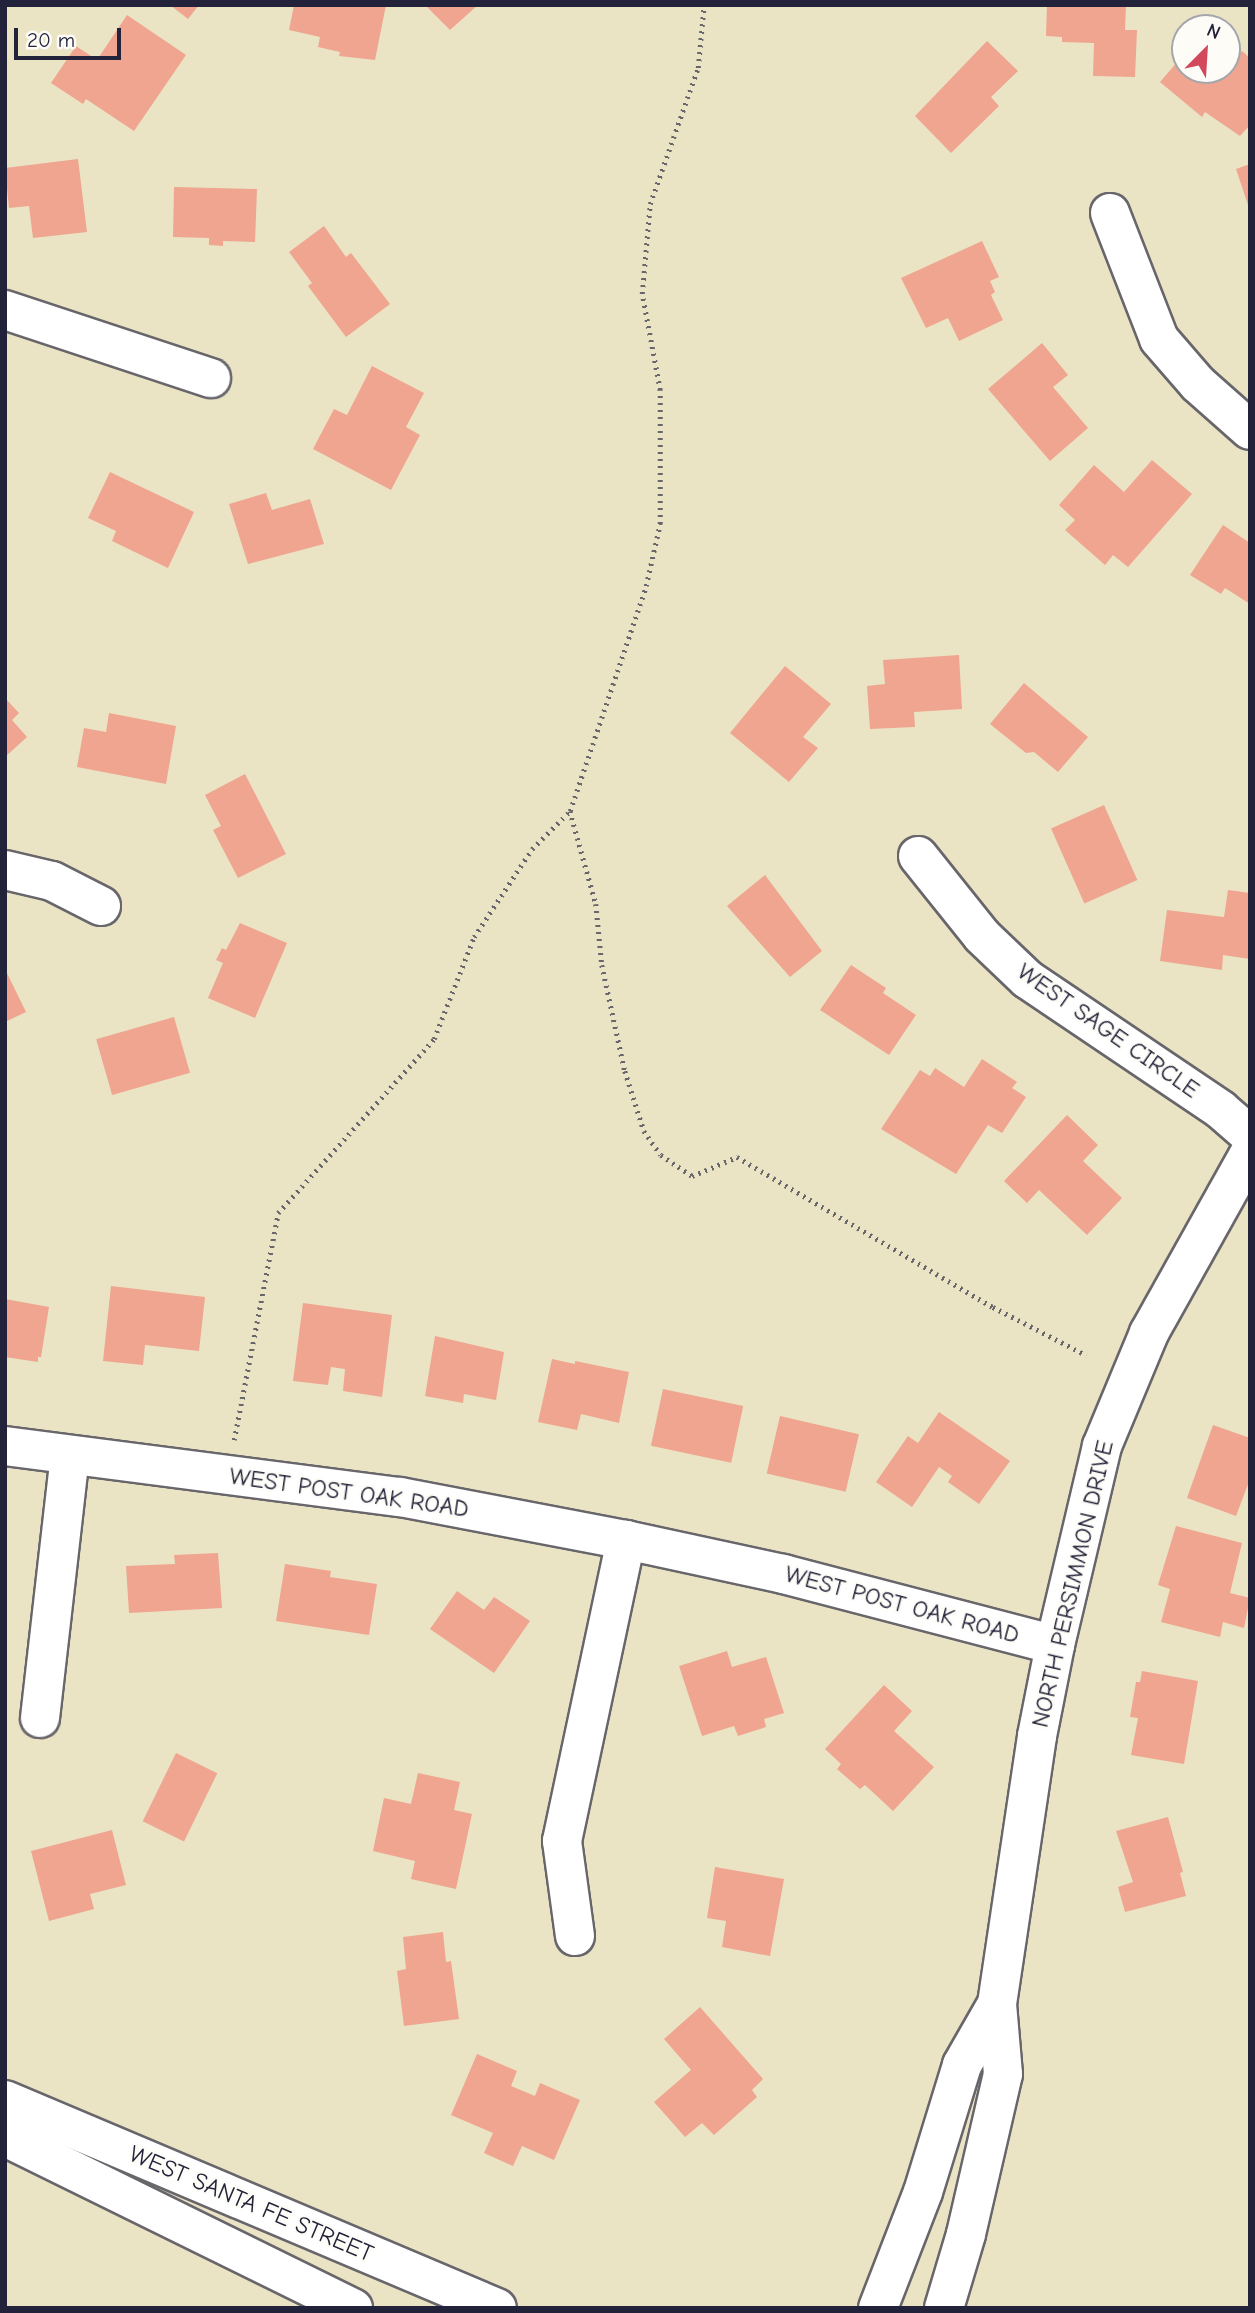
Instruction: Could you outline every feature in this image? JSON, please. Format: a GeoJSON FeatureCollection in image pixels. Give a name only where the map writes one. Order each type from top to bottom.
{"type":"FeatureCollection","features":[{"type":"Feature","properties":{"kind":"street"},"geometry":{"type":"LineString","coordinates":[[1110,213],[1158,339],[1198,384],[1250,430]]}},
{"type":"Feature","properties":{"kind":"street"},"geometry":{"type":"LineString","coordinates":[[5,310],[211,378]]}},
{"type":"Feature","properties":{"kind":"street","name":"WEST SAGE CIRCLE"},"geometry":{"type":"LineString","coordinates":[[918,856],[982,936],[1027,979],[1221,1110],[1250,1135]]}},
{"type":"Feature","properties":{"kind":"street"},"geometry":{"type":"LineString","coordinates":[[5,870],[52,881],[101,906]]}},
{"type":"Feature","properties":{"kind":"street","name":"NORTH PERSIMMON DRIVE"},"geometry":{"type":"LineString","coordinates":[[944,2308],[967,2234],[1003,2074],[996,2004],[1037,1736],[1055,1645],[1102,1446],[1149,1333],[1250,1153]]}},
{"type":"Feature","properties":{"kind":"street","name":"WEST POST OAK ROAD"},"geometry":{"type":"LineString","coordinates":[[5,1446],[400,1497],[783,1573],[1055,1645]]}},
{"type":"Feature","properties":{"kind":"street"},"geometry":{"type":"LineString","coordinates":[[40,1718],[70,1456]]}},
{"type":"Feature","properties":{"kind":"street"},"geometry":{"type":"LineString","coordinates":[[575,1936],[562,1841],[626,1540]]}},
{"type":"Feature","properties":{"kind":"street","name":"NORTH PERSIMMON DRIVE"},"geometry":{"type":"LineString","coordinates":[[878,2308],[923,2192],[962,2065],[996,2004]]}},
{"type":"Feature","properties":{"kind":"street","name":"WEST SANTA FE STREET"},"geometry":{"type":"LineString","coordinates":[[5,2100],[497,2308]]}},
{"type":"Feature","properties":{"kind":"street","name":"WEST SANTA FE STREET"},"geometry":{"type":"LineString","coordinates":[[5,2137],[353,2308]]}},
{"type":"Feature","properties":{"kind":"path"},"geometry":{"type":"LineString","coordinates":[[227,1475],[278,1213],[434,1039],[474,937],[532,849],[570,811],[646,586],[660,524],[660,390],[642,294],[650,204],[698,68],[704,5]]}},
{"type":"Feature","properties":{"kind":"path"},"geometry":{"type":"LineString","coordinates":[[570,811],[596,904],[602,965],[625,1071],[644,1131],[662,1155],[692,1176],[737,1157],[993,1307],[1086,1355]]}},
{"type":"Feature","properties":{"kind":"building"},"geometry":{"type":"Polygon","coordinates":[[[170,5],[199,5],[188,19],[170,5]]]}},
{"type":"Feature","properties":{"kind":"building"},"geometry":{"type":"Polygon","coordinates":[[[294,5],[386,5],[375,60],[339,56],[340,52],[318,47],[320,37],[289,30],[294,5]]]}},
{"type":"Feature","properties":{"kind":"building"},"geometry":{"type":"Polygon","coordinates":[[[425,5],[478,5],[450,30],[425,5]]]}},
{"type":"Feature","properties":{"kind":"building"},"geometry":{"type":"Polygon","coordinates":[[[1047,5],[1126,5],[1125,30],[1137,30],[1135,77],[1093,76],[1094,43],[1062,42],[1062,37],[1046,36],[1047,5]]]}},
{"type":"Feature","properties":{"kind":"building"},"geometry":{"type":"Polygon","coordinates":[[[127,15],[186,55],[134,131],[86,99],[83,104],[51,83],[76,46],[97,60],[127,15]]]}},
{"type":"Feature","properties":{"kind":"building"},"geometry":{"type":"Polygon","coordinates":[[[987,41],[1018,71],[991,97],[999,106],[951,153],[915,116],[987,41]]]}},
{"type":"Feature","properties":{"kind":"building"},"geometry":{"type":"Polygon","coordinates":[[[1241,52],[1250,58],[1250,125],[1240,136],[1205,112],[1202,117],[1160,82],[1171,69],[1171,84],[1241,84],[1241,52]]]}},
{"type":"Feature","properties":{"kind":"building"},"geometry":{"type":"Polygon","coordinates":[[[78,159],[87,232],[33,238],[29,206],[9,208],[5,168],[78,159]]]}},
{"type":"Feature","properties":{"kind":"building"},"geometry":{"type":"Polygon","coordinates":[[[1250,164],[1250,208],[1249,208],[1236,169],[1250,164]]]}},
{"type":"Feature","properties":{"kind":"building"},"geometry":{"type":"Polygon","coordinates":[[[174,187],[257,189],[255,242],[223,241],[223,246],[209,245],[209,238],[173,237],[174,187]]]}},
{"type":"Feature","properties":{"kind":"building"},"geometry":{"type":"Polygon","coordinates":[[[324,226],[346,257],[351,253],[390,304],[346,337],[308,286],[312,283],[289,252],[324,226]]]}},
{"type":"Feature","properties":{"kind":"building"},"geometry":{"type":"Polygon","coordinates":[[[982,241],[999,277],[990,281],[995,292],[991,295],[1003,320],[959,341],[948,318],[926,328],[901,278],[982,241]]]}},
{"type":"Feature","properties":{"kind":"building"},"geometry":{"type":"Polygon","coordinates":[[[1042,343],[1068,375],[1053,387],[1088,428],[1050,461],[988,389],[1042,343]]]}},
{"type":"Feature","properties":{"kind":"building"},"geometry":{"type":"Polygon","coordinates":[[[372,366],[424,393],[406,427],[420,435],[391,490],[313,449],[334,409],[347,415],[372,366]]]}},
{"type":"Feature","properties":{"kind":"building"},"geometry":{"type":"Polygon","coordinates":[[[1152,460],[1192,494],[1128,567],[1113,555],[1105,565],[1065,530],[1075,520],[1059,505],[1094,465],[1124,492],[1152,460]]]}},
{"type":"Feature","properties":{"kind":"building"},"geometry":{"type":"Polygon","coordinates":[[[110,472],[194,512],[168,568],[112,541],[116,531],[88,518],[110,472]]]}},
{"type":"Feature","properties":{"kind":"building"},"geometry":{"type":"Polygon","coordinates":[[[266,493],[272,510],[310,499],[324,544],[248,564],[229,504],[266,493]]]}},
{"type":"Feature","properties":{"kind":"building"},"geometry":{"type":"Polygon","coordinates":[[[1223,525],[1250,543],[1250,604],[1225,588],[1221,594],[1190,575],[1223,525]]]}},
{"type":"Feature","properties":{"kind":"building"},"geometry":{"type":"Polygon","coordinates":[[[959,655],[962,709],[914,712],[915,727],[870,729],[867,686],[885,684],[883,660],[959,655]]]}},
{"type":"Feature","properties":{"kind":"building"},"geometry":{"type":"Polygon","coordinates":[[[785,666],[831,704],[803,737],[818,748],[789,782],[730,733],[785,666]]]}},
{"type":"Feature","properties":{"kind":"building"},"geometry":{"type":"Polygon","coordinates":[[[1024,683],[1088,737],[1058,772],[1034,752],[1026,753],[990,724],[1024,683]]]}},
{"type":"Feature","properties":{"kind":"building"},"geometry":{"type":"Polygon","coordinates":[[[5,698],[19,713],[12,720],[27,737],[5,757],[5,698]]]}},
{"type":"Feature","properties":{"kind":"building"},"geometry":{"type":"Polygon","coordinates":[[[109,713],[176,726],[166,784],[77,767],[84,728],[106,732],[109,713]]]}},
{"type":"Feature","properties":{"kind":"building"},"geometry":{"type":"Polygon","coordinates":[[[245,774],[286,854],[238,878],[213,830],[221,826],[205,795],[245,774]]]}},
{"type":"Feature","properties":{"kind":"building"},"geometry":{"type":"Polygon","coordinates":[[[1104,805],[1137,880],[1084,904],[1051,829],[1104,805]]]}},
{"type":"Feature","properties":{"kind":"building"},"geometry":{"type":"Polygon","coordinates":[[[765,875],[822,951],[790,977],[727,906],[765,875]]]}},
{"type":"Feature","properties":{"kind":"building"},"geometry":{"type":"Polygon","coordinates":[[[1228,890],[1250,893],[1250,959],[1223,955],[1222,970],[1160,961],[1167,910],[1224,917],[1228,890]]]}},
{"type":"Feature","properties":{"kind":"building"},"geometry":{"type":"Polygon","coordinates":[[[240,923],[287,943],[255,1018],[208,998],[223,963],[216,960],[222,948],[226,950],[240,923]]]}},
{"type":"Feature","properties":{"kind":"building"},"geometry":{"type":"Polygon","coordinates":[[[851,965],[886,988],[883,993],[916,1015],[889,1055],[820,1010],[851,965]]]}},
{"type":"Feature","properties":{"kind":"building"},"geometry":{"type":"Polygon","coordinates":[[[5,969],[26,1012],[5,1022],[5,969]]]}},
{"type":"Feature","properties":{"kind":"building"},"geometry":{"type":"Polygon","coordinates":[[[174,1017],[190,1073],[112,1095],[96,1039],[174,1017]]]}},
{"type":"Feature","properties":{"kind":"building"},"geometry":{"type":"Polygon","coordinates":[[[982,1059],[1017,1082],[1012,1088],[1026,1097],[1002,1133],[988,1125],[956,1174],[881,1129],[920,1070],[930,1076],[935,1068],[964,1087],[982,1059]]]}},
{"type":"Feature","properties":{"kind":"building"},"geometry":{"type":"Polygon","coordinates":[[[1067,1115],[1098,1145],[1083,1161],[1122,1198],[1087,1235],[1039,1190],[1027,1203],[1004,1181],[1067,1115]]]}},
{"type":"Feature","properties":{"kind":"building"},"geometry":{"type":"Polygon","coordinates":[[[111,1286],[205,1297],[199,1351],[145,1345],[143,1365],[103,1361],[111,1286]]]}},
{"type":"Feature","properties":{"kind":"building"},"geometry":{"type":"Polygon","coordinates":[[[5,1299],[49,1307],[38,1362],[5,1357],[5,1299]]]}},
{"type":"Feature","properties":{"kind":"building"},"geometry":{"type":"Polygon","coordinates":[[[303,1303],[392,1315],[382,1397],[343,1391],[345,1369],[331,1367],[328,1385],[293,1381],[303,1303]]]}},
{"type":"Feature","properties":{"kind":"building"},"geometry":{"type":"Polygon","coordinates":[[[435,1336],[504,1352],[496,1400],[464,1394],[463,1403],[425,1396],[435,1336]]]}},
{"type":"Feature","properties":{"kind":"building"},"geometry":{"type":"Polygon","coordinates":[[[552,1359],[629,1372],[619,1423],[581,1414],[577,1430],[538,1422],[552,1359]]]}},
{"type":"Feature","properties":{"kind":"building"},"geometry":{"type":"Polygon","coordinates":[[[663,1389],[743,1406],[731,1463],[651,1446],[663,1389]]]}},
{"type":"Feature","properties":{"kind":"building"},"geometry":{"type":"Polygon","coordinates":[[[939,1412],[1010,1461],[979,1504],[948,1482],[952,1476],[939,1467],[912,1507],[876,1482],[908,1436],[918,1443],[939,1412]]]}},
{"type":"Feature","properties":{"kind":"building"},"geometry":{"type":"Polygon","coordinates":[[[780,1416],[859,1434],[846,1492],[767,1473],[780,1416]]]}},
{"type":"Feature","properties":{"kind":"building"},"geometry":{"type":"Polygon","coordinates":[[[1213,1425],[1250,1438],[1250,1479],[1236,1516],[1187,1498],[1213,1425]]]}},
{"type":"Feature","properties":{"kind":"building"},"geometry":{"type":"Polygon","coordinates":[[[1176,1526],[1242,1543],[1230,1593],[1250,1598],[1244,1628],[1223,1622],[1220,1637],[1161,1622],[1170,1589],[1158,1585],[1176,1526]]]}},
{"type":"Feature","properties":{"kind":"building"},"geometry":{"type":"Polygon","coordinates":[[[218,1553],[222,1608],[129,1613],[126,1566],[175,1564],[174,1555],[218,1553]]]}},
{"type":"Feature","properties":{"kind":"building"},"geometry":{"type":"Polygon","coordinates":[[[285,1564],[331,1571],[330,1577],[377,1584],[369,1635],[276,1621],[285,1564]]]}},
{"type":"Feature","properties":{"kind":"building"},"geometry":{"type":"Polygon","coordinates":[[[457,1591],[484,1610],[494,1597],[530,1621],[494,1673],[430,1629],[457,1591]]]}},
{"type":"Feature","properties":{"kind":"building"},"geometry":{"type":"Polygon","coordinates":[[[727,1651],[732,1667],[766,1657],[784,1713],[764,1719],[766,1727],[738,1736],[734,1726],[702,1736],[679,1666],[727,1651]]]}},
{"type":"Feature","properties":{"kind":"building"},"geometry":{"type":"Polygon","coordinates":[[[1142,1671],[1198,1681],[1184,1764],[1131,1755],[1138,1718],[1130,1717],[1136,1682],[1140,1682],[1142,1671]]]}},
{"type":"Feature","properties":{"kind":"building"},"geometry":{"type":"Polygon","coordinates":[[[884,1685],[912,1711],[894,1731],[934,1767],[893,1811],[865,1785],[860,1789],[837,1769],[841,1764],[825,1749],[884,1685]]]}},
{"type":"Feature","properties":{"kind":"building"},"geometry":{"type":"Polygon","coordinates":[[[176,1753],[217,1773],[184,1841],[143,1821],[176,1753]]]}},
{"type":"Feature","properties":{"kind":"building"},"geometry":{"type":"Polygon","coordinates":[[[418,1773],[460,1782],[454,1810],[472,1814],[456,1889],[411,1879],[415,1861],[373,1851],[384,1798],[411,1804],[418,1773]]]}},
{"type":"Feature","properties":{"kind":"building"},"geometry":{"type":"Polygon","coordinates":[[[1168,1817],[1183,1872],[1180,1873],[1186,1896],[1125,1912],[1118,1887],[1133,1882],[1116,1831],[1168,1817]]]}},
{"type":"Feature","properties":{"kind":"building"},"geometry":{"type":"Polygon","coordinates":[[[112,1830],[126,1885],[90,1894],[94,1909],[49,1921],[31,1851],[112,1830]]]}},
{"type":"Feature","properties":{"kind":"building"},"geometry":{"type":"Polygon","coordinates":[[[715,1867],[784,1879],[770,1956],[722,1947],[726,1921],[707,1918],[715,1867]]]}},
{"type":"Feature","properties":{"kind":"building"},"geometry":{"type":"Polygon","coordinates":[[[443,1932],[446,1962],[451,1961],[459,2019],[404,2026],[397,1971],[406,1969],[403,1937],[443,1932]]]}},
{"type":"Feature","properties":{"kind":"building"},"geometry":{"type":"Polygon","coordinates":[[[700,2007],[763,2079],[752,2090],[757,2097],[714,2135],[702,2123],[685,2137],[654,2102],[691,2070],[664,2039],[700,2007]]]}},
{"type":"Feature","properties":{"kind":"building"},"geometry":{"type":"Polygon","coordinates":[[[477,2054],[517,2071],[511,2086],[535,2096],[540,2083],[580,2100],[554,2160],[522,2146],[513,2166],[484,2153],[493,2133],[451,2115],[477,2054]]]}}]}
